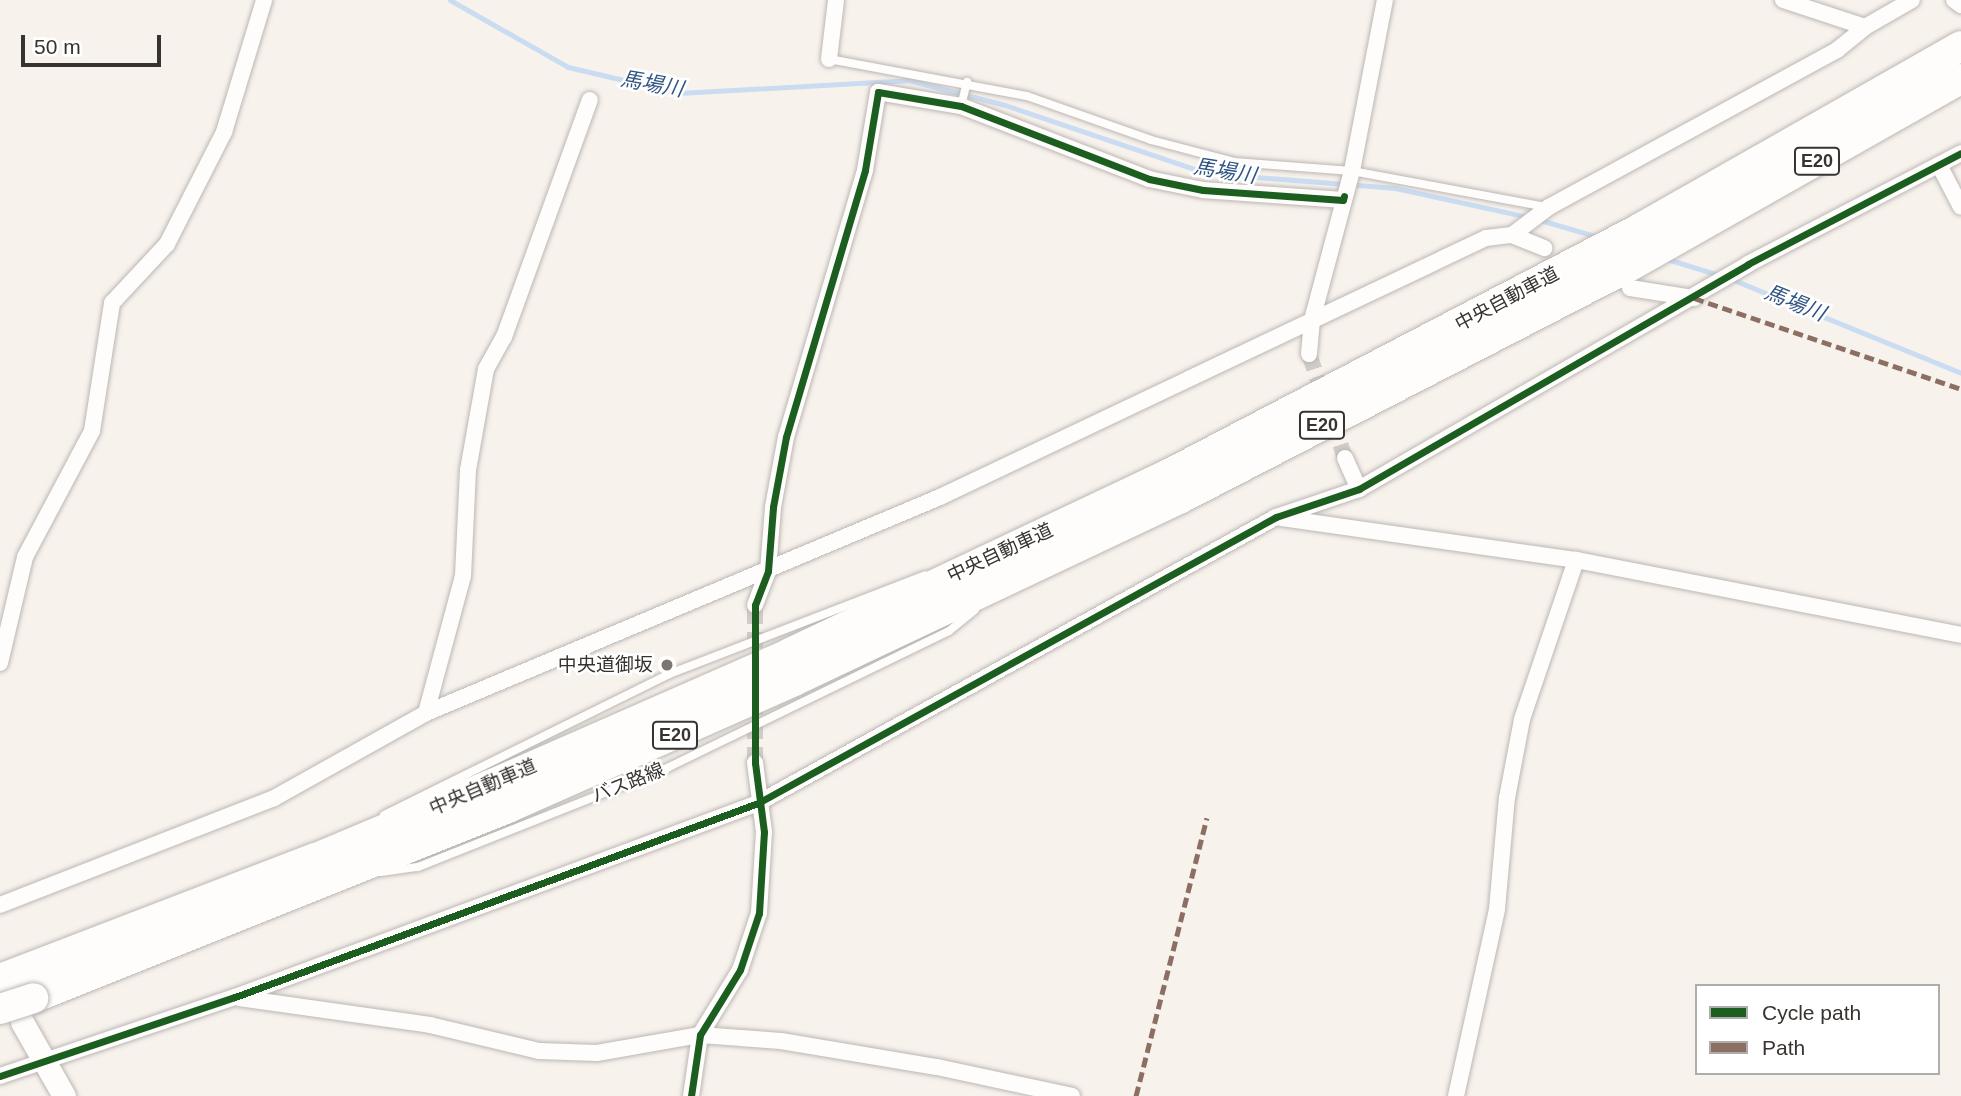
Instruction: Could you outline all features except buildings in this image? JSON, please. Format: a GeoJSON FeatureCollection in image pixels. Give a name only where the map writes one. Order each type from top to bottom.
{"type":"FeatureCollection","features":[{"type":"Feature","properties":{"kind":"highway","name":"中央自動車道"},"geometry":{"type":"LineString","coordinates":[[18,1010],[790,653],[1254,431],[1639,229],[1961,46]]}},
{"type":"Feature","properties":{"kind":"highway","name":"中央自動車道"},"geometry":{"type":"LineString","coordinates":[[8,976],[321,869],[647,747],[1181,498],[1627,279],[1674,242],[1961,79]]}},
{"type":"Feature","properties":{"kind":"main road"},"geometry":{"type":"LineString","coordinates":[[18,1010],[64,1096]]}},
{"type":"Feature","properties":{"kind":"street"},"geometry":{"type":"LineString","coordinates":[[0,663],[25,557],[92,431],[112,303],[167,244],[218,144],[264,0]]}},
{"type":"Feature","properties":{"kind":"street"},"geometry":{"type":"LineString","coordinates":[[829,59],[836,0]]}},
{"type":"Feature","properties":{"kind":"street"},"geometry":{"type":"LineString","coordinates":[[1309,354],[1312,320],[1351,173],[1385,0]]}},
{"type":"Feature","properties":{"kind":"street"},"geometry":{"type":"LineString","coordinates":[[1783,0],[1865,27]]}},
{"type":"Feature","properties":{"kind":"street"},"geometry":{"type":"LineString","coordinates":[[0,905],[274,798],[426,713],[768,572],[1106,422],[1486,237],[1518,230],[1546,210],[1837,50],[1865,27],[1912,0]]}},
{"type":"Feature","properties":{"kind":"street"},"geometry":{"type":"LineString","coordinates":[[1954,0],[1961,5]]}},
{"type":"Feature","properties":{"kind":"street"},"geometry":{"type":"LineString","coordinates":[[755,605],[768,572],[773,508],[786,437],[865,170],[878,92],[962,104],[1149,179],[1203,190],[1344,198]]}},
{"type":"Feature","properties":{"kind":"street"},"geometry":{"type":"LineString","coordinates":[[426,713],[463,576],[468,470],[486,369],[504,337],[590,100]]}},
{"type":"Feature","properties":{"kind":"street"},"geometry":{"type":"LineString","coordinates":[[0,1076],[234,998],[758,803],[1276,517],[1359,489],[1694,298],[1738,270],[1961,153]]}},
{"type":"Feature","properties":{"kind":"street"},"geometry":{"type":"LineString","coordinates":[[1939,165],[1961,207]]}},
{"type":"Feature","properties":{"kind":"street"},"geometry":{"type":"LineString","coordinates":[[1518,230],[1545,248]]}},
{"type":"Feature","properties":{"kind":"street"},"geometry":{"type":"LineString","coordinates":[[1627,279],[1694,298]]}},
{"type":"Feature","properties":{"kind":"street"},"geometry":{"type":"LineString","coordinates":[[1345,458],[1359,489]]}},
{"type":"Feature","properties":{"kind":"street"},"geometry":{"type":"LineString","coordinates":[[1276,517],[1576,560],[1961,635]]}},
{"type":"Feature","properties":{"kind":"street"},"geometry":{"type":"LineString","coordinates":[[1456,1096],[1497,909],[1507,798],[1522,719],[1576,560]]}},
{"type":"Feature","properties":{"kind":"street"},"geometry":{"type":"LineString","coordinates":[[691,1096],[699,1035],[740,970],[759,913],[764,832],[758,803],[755,764]]}},
{"type":"Feature","properties":{"kind":"street"},"geometry":{"type":"LineString","coordinates":[[234,998],[353,1012],[539,1051],[597,1053],[699,1035],[807,1045],[1072,1096]]}},
{"type":"Feature","properties":{"kind":"lane"},"geometry":{"type":"LineString","coordinates":[[829,59],[1027,96],[1151,140],[1234,162],[1351,173],[1546,210]]}},
{"type":"Feature","properties":{"kind":"lane"},"geometry":{"type":"LineString","coordinates":[[962,104],[966,85]]}},
{"type":"Feature","properties":{"kind":"waterway","name":"馬場川"},"geometry":{"type":"LineString","coordinates":[[450,0],[568,67],[679,93],[908,80],[1005,105],[1206,173],[1395,188],[1528,217]]}},
{"type":"Feature","properties":{"kind":"waterway","name":"馬場川"},"geometry":{"type":"LineString","coordinates":[[1537,219],[1598,237]]}},
{"type":"Feature","properties":{"kind":"waterway","name":"馬場川"},"geometry":{"type":"LineString","coordinates":[[1664,258],[1722,276]]}},
{"type":"Feature","properties":{"kind":"waterway","name":"馬場川"},"geometry":{"type":"LineString","coordinates":[[1731,279],[1961,373]]}},
{"type":"Feature","properties":{"kind":"tunnel"},"geometry":{"type":"LineString","coordinates":[[1309,354],[1345,458]]}},
{"type":"Feature","properties":{"kind":"tunnel"},"geometry":{"type":"LineString","coordinates":[[755,605],[755,672]]}},
{"type":"Feature","properties":{"kind":"tunnel"},"geometry":{"type":"LineString","coordinates":[[755,695],[755,763]]}},
{"type":"Feature","properties":{"kind":"marked path"},"geometry":{"type":"LineString","coordinates":[[1694,298],[1961,389]]}},
{"type":"Feature","properties":{"kind":"marked path"},"geometry":{"type":"LineString","coordinates":[[1136,1096],[1207,818]]}},
{"type":"Feature","properties":{"kind":"cycle path"},"geometry":{"type":"LineString","coordinates":[[691,1096],[700,1035],[740,970],[759,913],[764,832],[755,763],[755,605],[768,571],[773,507],[786,437],[865,170],[878,92],[961,106],[1149,179],[1203,190],[1343,200],[1344,196]]}},
{"type":"Feature","properties":{"kind":"cycle path"},"geometry":{"type":"LineString","coordinates":[[0,1076],[235,997],[758,803],[1276,517],[1359,489],[1748,264],[1961,153]]}},
{"type":"Feature","properties":{"kind":"place","name":"中央道御坂"},"geometry":{"type":"Point","coordinates":[667,665]}}]}
